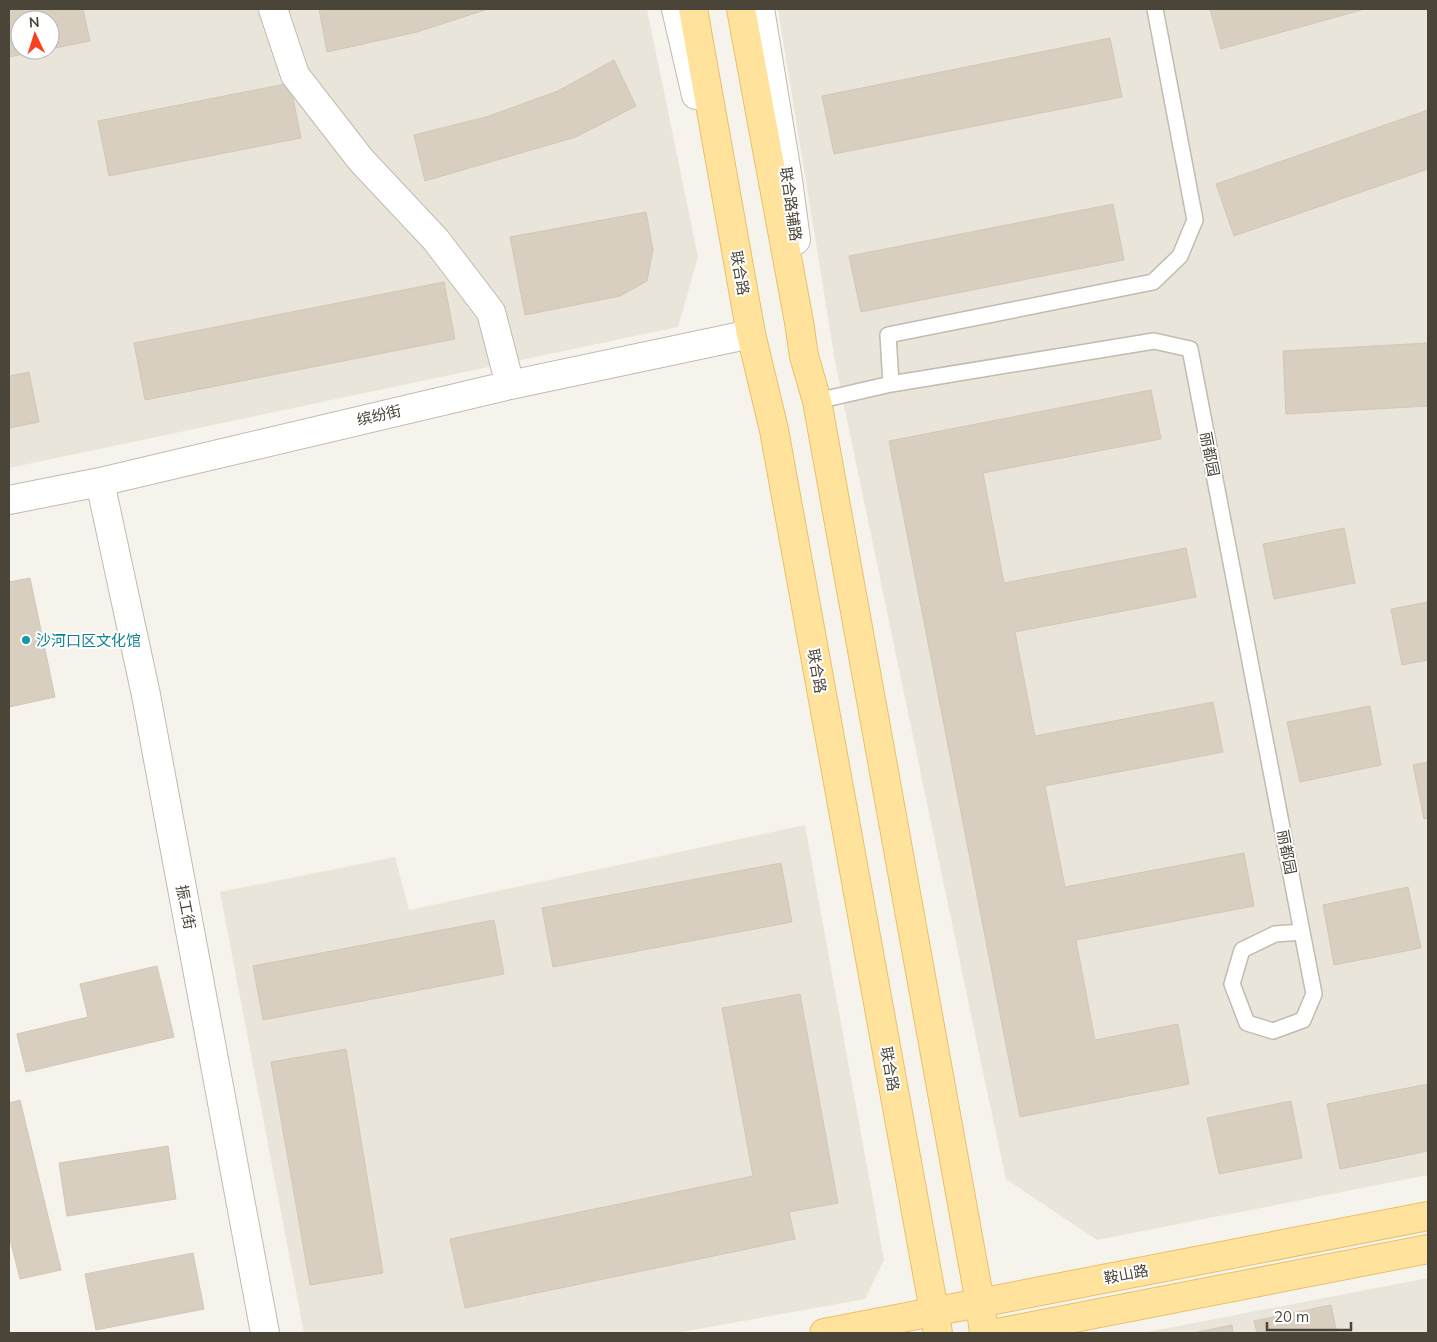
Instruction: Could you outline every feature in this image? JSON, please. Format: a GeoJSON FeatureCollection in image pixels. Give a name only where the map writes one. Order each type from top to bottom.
{"type":"FeatureCollection","features":[{"type":"Feature","properties":{"kind":"main road","name":"联合路"},"geometry":{"type":"LineString","coordinates":[[693,9],[748,321],[776,440],[936,1323]]}},
{"type":"Feature","properties":{"kind":"main road"},"geometry":{"type":"LineString","coordinates":[[741,9],[798,312],[804,356],[817,401],[984,1333]]}},
{"type":"Feature","properties":{"kind":"main road","name":"鞍山路"},"geometry":{"type":"LineString","coordinates":[[824,1333],[936,1323],[980,1303],[1428,1216]]}},
{"type":"Feature","properties":{"kind":"main road"},"geometry":{"type":"LineString","coordinates":[[998,1333],[1428,1249]]}},
{"type":"Feature","properties":{"kind":"street"},"geometry":{"type":"LineString","coordinates":[[273,9],[295,75],[360,160],[436,240],[491,312],[510,384]]}},
{"type":"Feature","properties":{"kind":"street"},"geometry":{"type":"LineString","coordinates":[[676,9],[748,321]]}},
{"type":"Feature","properties":{"kind":"street","name":"联合路辅路"},"geometry":{"type":"LineString","coordinates":[[760,9],[788,180],[817,401]]}},
{"type":"Feature","properties":{"kind":"street","name":"缤纷街"},"geometry":{"type":"LineString","coordinates":[[9,500],[100,482],[510,384],[748,321]]}},
{"type":"Feature","properties":{"kind":"street","name":"振工街"},"geometry":{"type":"LineString","coordinates":[[100,482],[146,695],[265,1333]]}},
{"type":"Feature","properties":{"kind":"lane"},"geometry":{"type":"LineString","coordinates":[[891,384],[888,335],[1153,282],[1180,256],[1195,220],[1155,9]]}},
{"type":"Feature","properties":{"kind":"lane","name":"丽都园"},"geometry":{"type":"LineString","coordinates":[[817,401],[891,384],[1154,341],[1190,348],[1314,994],[1304,1020],[1273,1031],[1247,1022],[1232,984],[1242,950],[1275,934],[1302,932]]}},
{"type":"Feature","properties":{"kind":"shaded area"},"geometry":{"type":"Polygon","coordinates":[[[9,9],[647,9],[698,257],[678,327],[9,468],[9,9]]]}},
{"type":"Feature","properties":{"kind":"shaded area"},"geometry":{"type":"Polygon","coordinates":[[[778,9],[1428,9],[1428,1175],[1097,1240],[1006,1179],[836,367],[778,9]]]}},
{"type":"Feature","properties":{"kind":"shaded area"},"geometry":{"type":"Polygon","coordinates":[[[805,825],[884,1260],[865,1299],[676,1333],[304,1333],[220,892],[395,857],[409,910],[805,825]]]}},
{"type":"Feature","properties":{"kind":"shaded area"},"geometry":{"type":"Polygon","coordinates":[[[1428,1278],[1428,1333],[1142,1333],[1428,1278]]]}},
{"type":"Feature","properties":{"kind":"building"},"geometry":{"type":"Polygon","coordinates":[[[9,9],[83,9],[90,41],[60,47],[60,10],[10,10],[9,57],[9,9]]]}},
{"type":"Feature","properties":{"kind":"building"},"geometry":{"type":"Polygon","coordinates":[[[319,9],[488,9],[417,32],[327,52],[319,9]]]}},
{"type":"Feature","properties":{"kind":"building"},"geometry":{"type":"Polygon","coordinates":[[[1210,9],[1365,9],[1221,49],[1210,9]]]}},
{"type":"Feature","properties":{"kind":"building"},"geometry":{"type":"Polygon","coordinates":[[[1110,38],[1122,97],[834,154],[822,96],[1110,38]]]}},
{"type":"Feature","properties":{"kind":"building"},"geometry":{"type":"Polygon","coordinates":[[[614,60],[636,106],[576,137],[425,181],[414,135],[486,117],[558,91],[614,60]]]}},
{"type":"Feature","properties":{"kind":"building"},"geometry":{"type":"Polygon","coordinates":[[[290,83],[301,138],[109,176],[98,121],[290,83]]]}},
{"type":"Feature","properties":{"kind":"building"},"geometry":{"type":"Polygon","coordinates":[[[1428,110],[1428,169],[1234,236],[1216,184],[1428,110]]]}},
{"type":"Feature","properties":{"kind":"building"},"geometry":{"type":"Polygon","coordinates":[[[1113,204],[1124,260],[861,312],[849,256],[1113,204]]]}},
{"type":"Feature","properties":{"kind":"building"},"geometry":{"type":"Polygon","coordinates":[[[646,212],[653,250],[647,281],[620,296],[525,315],[510,237],[646,212]]]}},
{"type":"Feature","properties":{"kind":"building"},"geometry":{"type":"Polygon","coordinates":[[[444,282],[455,339],[145,400],[134,343],[444,282]]]}},
{"type":"Feature","properties":{"kind":"building"},"geometry":{"type":"Polygon","coordinates":[[[1428,343],[1428,406],[1286,414],[1283,351],[1428,343]]]}},
{"type":"Feature","properties":{"kind":"building"},"geometry":{"type":"Polygon","coordinates":[[[29,372],[39,422],[9,428],[9,376],[29,372]]]}},
{"type":"Feature","properties":{"kind":"building"},"geometry":{"type":"Polygon","coordinates":[[[1151,390],[1161,439],[983,473],[1004,583],[1186,548],[1196,597],[1015,632],[1035,736],[1213,702],[1223,752],[1045,786],[1065,887],[1244,853],[1254,906],[1076,940],[1095,1040],[1178,1024],[1189,1084],[1020,1117],[889,441],[1151,390]]]}},
{"type":"Feature","properties":{"kind":"building"},"geometry":{"type":"Polygon","coordinates":[[[1344,528],[1355,583],[1274,599],[1263,544],[1344,528]]]}},
{"type":"Feature","properties":{"kind":"building","name":"沙河口区文化馆"},"geometry":{"type":"Polygon","coordinates":[[[30,578],[55,697],[9,707],[9,582],[30,578]]]}},
{"type":"Feature","properties":{"kind":"building"},"geometry":{"type":"Polygon","coordinates":[[[1428,602],[1428,660],[1402,665],[1391,609],[1428,602]]]}},
{"type":"Feature","properties":{"kind":"building"},"geometry":{"type":"Polygon","coordinates":[[[1370,706],[1381,765],[1300,782],[1287,722],[1370,706]]]}},
{"type":"Feature","properties":{"kind":"building"},"geometry":{"type":"Polygon","coordinates":[[[1428,762],[1428,818],[1424,819],[1413,765],[1428,762]]]}},
{"type":"Feature","properties":{"kind":"building"},"geometry":{"type":"Polygon","coordinates":[[[781,863],[792,922],[553,967],[542,908],[781,863]]]}},
{"type":"Feature","properties":{"kind":"building"},"geometry":{"type":"Polygon","coordinates":[[[1408,887],[1421,948],[1334,965],[1323,905],[1408,887]]]}},
{"type":"Feature","properties":{"kind":"building"},"geometry":{"type":"Polygon","coordinates":[[[494,920],[504,974],[263,1020],[253,966],[494,920]]]}},
{"type":"Feature","properties":{"kind":"building"},"geometry":{"type":"Polygon","coordinates":[[[157,966],[174,1037],[26,1072],[17,1034],[88,1017],[80,984],[157,966]]]}},
{"type":"Feature","properties":{"kind":"building"},"geometry":{"type":"Polygon","coordinates":[[[800,994],[838,1203],[789,1212],[795,1239],[465,1308],[450,1239],[753,1176],[722,1008],[800,994]]]}},
{"type":"Feature","properties":{"kind":"building"},"geometry":{"type":"Polygon","coordinates":[[[346,1049],[383,1273],[310,1285],[271,1062],[346,1049]]]}},
{"type":"Feature","properties":{"kind":"building"},"geometry":{"type":"Polygon","coordinates":[[[1428,1084],[1428,1151],[1340,1169],[1327,1104],[1428,1084]]]}},
{"type":"Feature","properties":{"kind":"building"},"geometry":{"type":"Polygon","coordinates":[[[20,1100],[61,1270],[20,1279],[9,1235],[9,1103],[20,1100]]]}},
{"type":"Feature","properties":{"kind":"building"},"geometry":{"type":"Polygon","coordinates":[[[1291,1101],[1302,1158],[1219,1174],[1207,1118],[1291,1101]]]}},
{"type":"Feature","properties":{"kind":"building"},"geometry":{"type":"Polygon","coordinates":[[[168,1146],[176,1199],[67,1216],[59,1163],[168,1146]]]}},
{"type":"Feature","properties":{"kind":"building"},"geometry":{"type":"Polygon","coordinates":[[[193,1253],[204,1309],[96,1330],[85,1274],[193,1253]]]}},
{"type":"Feature","properties":{"kind":"building"},"geometry":{"type":"Polygon","coordinates":[[[1331,1305],[1337,1333],[1257,1333],[1254,1321],[1331,1305]]]}},
{"type":"Feature","properties":{"kind":"building"},"geometry":{"type":"Polygon","coordinates":[[[1232,1325],[1233,1333],[1193,1333],[1232,1325]]]}},
{"type":"Feature","properties":{"kind":"place","name":"沙河口区文化馆"},"geometry":{"type":"Point","coordinates":[26,640]}}]}
